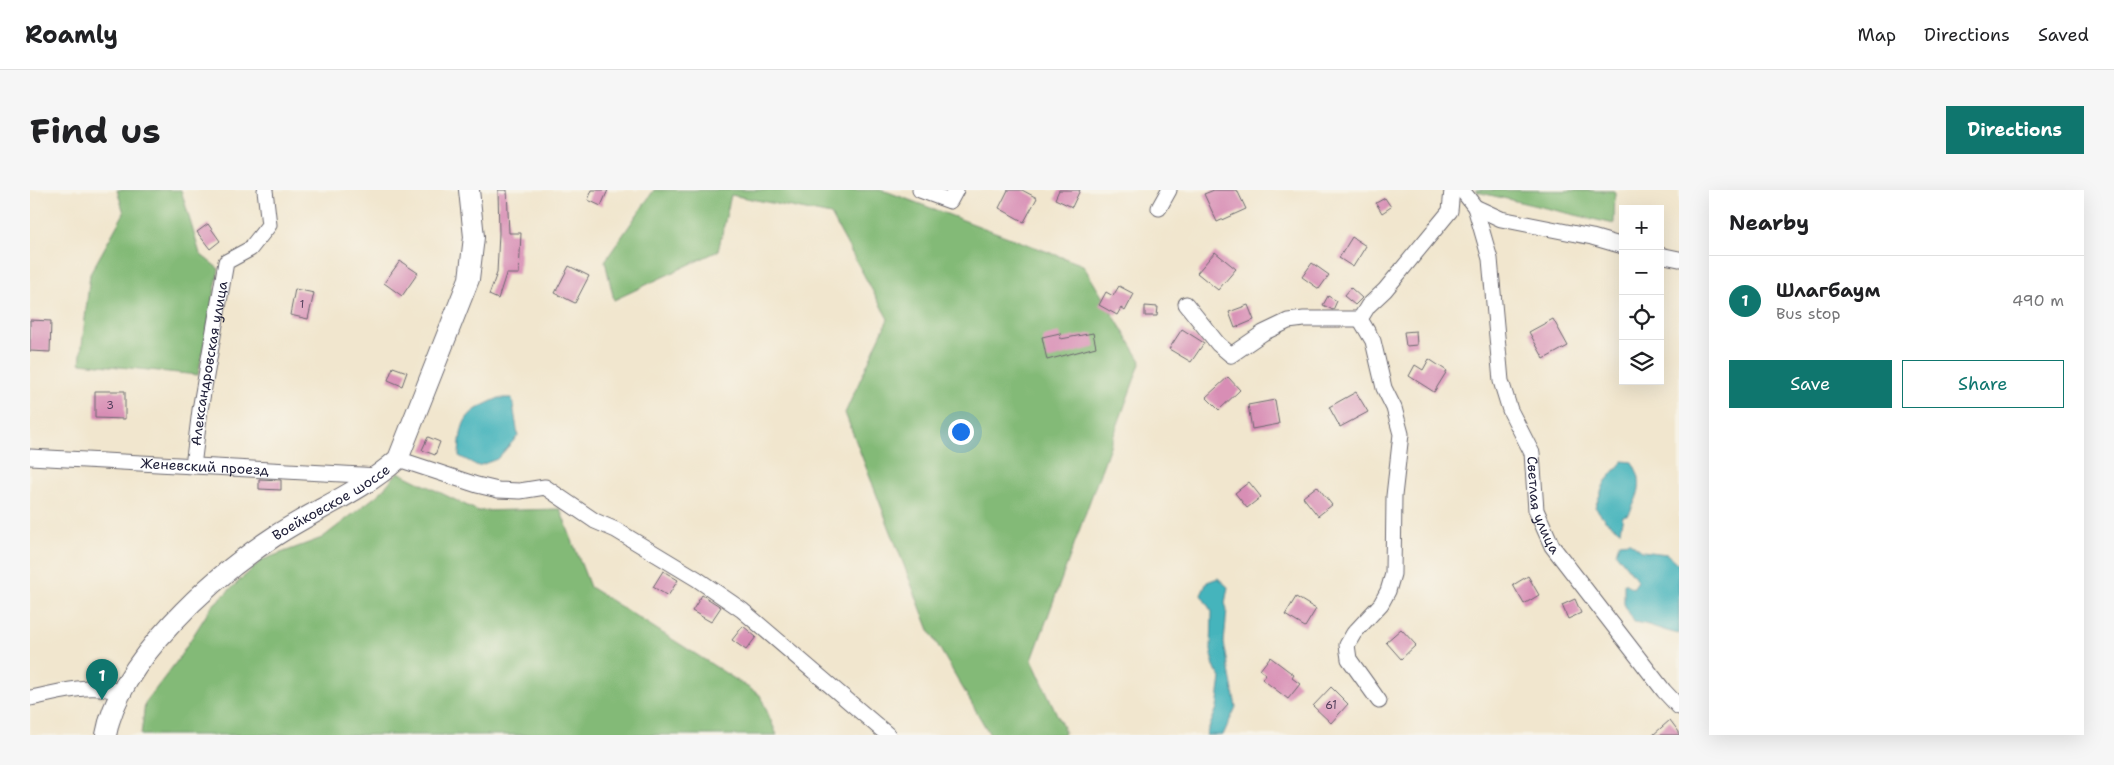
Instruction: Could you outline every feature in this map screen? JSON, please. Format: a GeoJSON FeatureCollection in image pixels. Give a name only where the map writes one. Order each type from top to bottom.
{"type":"FeatureCollection","features":[{"type":"Feature","properties":{"kind":"street","name":"Александровская улица"},"geometry":{"type":"LineString","coordinates":[[193,466],[200,410],[226,262],[250,249],[269,226],[265,190]]}},
{"type":"Feature","properties":{"kind":"street","name":"Воейковское шоссе"},"geometry":{"type":"LineString","coordinates":[[106,735],[120,693],[139,661],[191,604],[232,566],[276,535],[380,476],[398,459],[469,279],[474,237],[469,190]]}},
{"type":"Feature","properties":{"kind":"street"},"geometry":{"type":"LineString","coordinates":[[920,190],[950,201],[956,190]]}},
{"type":"Feature","properties":{"kind":"street"},"geometry":{"type":"LineString","coordinates":[[1159,208],[1169,190]]}},
{"type":"Feature","properties":{"kind":"street"},"geometry":{"type":"LineString","coordinates":[[1360,319],[1368,306],[1385,290],[1450,211],[1452,190]]}},
{"type":"Feature","properties":{"kind":"street"},"geometry":{"type":"LineString","coordinates":[[1462,190],[1476,207],[1501,219],[1592,237],[1619,245]]}},
{"type":"Feature","properties":{"kind":"street"},"geometry":{"type":"LineString","coordinates":[[1450,211],[1476,207]]}},
{"type":"Feature","properties":{"kind":"street","name":"Светлая улица"},"geometry":{"type":"LineString","coordinates":[[1476,207],[1490,259],[1501,381],[1510,410],[1532,453],[1536,510],[1552,546],[1664,691],[1679,707]]}},
{"type":"Feature","properties":{"kind":"street"},"geometry":{"type":"LineString","coordinates":[[1664,256],[1679,260]]}},
{"type":"Feature","properties":{"kind":"street"},"geometry":{"type":"LineString","coordinates":[[1186,304],[1218,344],[1231,355],[1264,333],[1288,321],[1304,319],[1360,319]]}},
{"type":"Feature","properties":{"kind":"street"},"geometry":{"type":"LineString","coordinates":[[1360,319],[1373,341],[1384,388],[1394,408],[1401,434],[1394,496],[1393,574],[1388,591],[1381,604],[1354,633],[1346,645],[1349,659],[1379,701]]}},
{"type":"Feature","properties":{"kind":"street","name":"Женевский проезд"},"geometry":{"type":"LineString","coordinates":[[30,457],[380,476]]}},
{"type":"Feature","properties":{"kind":"street"},"geometry":{"type":"LineString","coordinates":[[398,459],[498,490],[520,491],[545,487],[595,521],[616,530],[697,579],[742,610],[888,735]]}},
{"type":"Feature","properties":{"kind":"street"},"geometry":{"type":"LineString","coordinates":[[30,698],[94,688],[109,688],[120,693]]}},
{"type":"Feature","properties":{"kind":"green space"},"geometry":{"type":"Polygon","coordinates":[[[117,190],[181,190],[200,254],[219,269],[198,375],[80,363],[90,274],[124,213],[117,190]]]}},
{"type":"Feature","properties":{"kind":"green space"},"geometry":{"type":"Polygon","coordinates":[[[654,190],[880,190],[1083,265],[1141,361],[1032,660],[1065,732],[1064,735],[990,735],[929,630],[845,413],[888,319],[831,215],[731,195],[718,251],[614,300],[605,261],[654,190]]]}},
{"type":"Feature","properties":{"kind":"green space"},"geometry":{"type":"Polygon","coordinates":[[[1476,190],[1615,191],[1614,224],[1477,192],[1476,190]]]}},
{"type":"Feature","properties":{"kind":"green space"},"geometry":{"type":"Polygon","coordinates":[[[398,472],[478,511],[560,509],[590,587],[760,695],[777,735],[141,735],[145,703],[177,661],[212,606],[262,560],[322,538],[380,493],[398,472]]]}},
{"type":"Feature","properties":{"kind":"water"},"geometry":{"type":"Polygon","coordinates":[[[499,398],[512,398],[518,436],[497,459],[478,466],[459,456],[463,425],[471,413],[499,398]]]}},
{"type":"Feature","properties":{"kind":"water"},"geometry":{"type":"Polygon","coordinates":[[[1623,461],[1632,462],[1638,476],[1639,488],[1636,500],[1629,514],[1623,516],[1620,531],[1605,520],[1595,507],[1605,482],[1623,461]]]}},
{"type":"Feature","properties":{"kind":"water"},"geometry":{"type":"Polygon","coordinates":[[[1630,542],[1642,551],[1667,554],[1679,565],[1679,634],[1634,622],[1624,604],[1624,583],[1633,588],[1638,581],[1616,553],[1619,543],[1630,542]]]}},
{"type":"Feature","properties":{"kind":"water"},"geometry":{"type":"Polygon","coordinates":[[[1218,578],[1228,587],[1225,603],[1227,609],[1224,643],[1236,707],[1223,735],[1206,735],[1217,708],[1221,678],[1214,667],[1211,650],[1212,612],[1201,595],[1207,582],[1218,578]]]}},
{"type":"Feature","properties":{"kind":"building"},"geometry":{"type":"Polygon","coordinates":[[[498,190],[507,190],[509,233],[521,233],[519,274],[506,274],[498,299],[489,295],[497,273],[499,233],[498,190]]]}},
{"type":"Feature","properties":{"kind":"building"},"geometry":{"type":"Polygon","coordinates":[[[592,190],[608,190],[601,206],[588,200],[592,190]]]}},
{"type":"Feature","properties":{"kind":"building"},"geometry":{"type":"Polygon","coordinates":[[[1008,190],[1022,190],[1037,198],[1024,222],[999,208],[1008,190]]]}},
{"type":"Feature","properties":{"kind":"building"},"geometry":{"type":"Polygon","coordinates":[[[1059,190],[1080,190],[1072,207],[1055,199],[1059,190]]]}},
{"type":"Feature","properties":{"kind":"building"},"geometry":{"type":"Polygon","coordinates":[[[1214,190],[1237,190],[1246,209],[1217,222],[1204,194],[1214,190]]]}},
{"type":"Feature","properties":{"kind":"building"},"geometry":{"type":"Polygon","coordinates":[[[1385,198],[1391,207],[1382,213],[1376,203],[1385,198]]]}},
{"type":"Feature","properties":{"kind":"building"},"geometry":{"type":"Polygon","coordinates":[[[208,224],[220,241],[210,249],[197,232],[208,224]]]}},
{"type":"Feature","properties":{"kind":"building"},"geometry":{"type":"Polygon","coordinates":[[[1352,237],[1366,246],[1353,267],[1339,258],[1352,237]]]}},
{"type":"Feature","properties":{"kind":"building"},"geometry":{"type":"Polygon","coordinates":[[[1215,252],[1236,269],[1218,290],[1197,273],[1215,252]]]}},
{"type":"Feature","properties":{"kind":"building"},"geometry":{"type":"Polygon","coordinates":[[[400,261],[418,273],[402,296],[384,283],[400,261]]]}},
{"type":"Feature","properties":{"kind":"building"},"geometry":{"type":"Polygon","coordinates":[[[1312,263],[1329,275],[1319,289],[1302,277],[1312,263]]]}},
{"type":"Feature","properties":{"kind":"building"},"geometry":{"type":"Polygon","coordinates":[[[569,266],[589,276],[575,303],[555,293],[569,266]]]}},
{"type":"Feature","properties":{"kind":"building"},"geometry":{"type":"Polygon","coordinates":[[[1119,286],[1134,294],[1125,311],[1121,308],[1117,315],[1099,305],[1106,292],[1113,296],[1119,286]]]}},
{"type":"Feature","properties":{"kind":"building"},"geometry":{"type":"Polygon","coordinates":[[[1351,288],[1362,298],[1355,305],[1344,296],[1351,288]]]}},
{"type":"Feature","properties":{"kind":"building"},"geometry":{"type":"Polygon","coordinates":[[[295,289],[314,293],[308,319],[290,315],[295,289]]]}},
{"type":"Feature","properties":{"kind":"building"},"geometry":{"type":"Polygon","coordinates":[[[1328,296],[1337,301],[1333,310],[1323,305],[1328,296]]]}},
{"type":"Feature","properties":{"kind":"building"},"geometry":{"type":"Polygon","coordinates":[[[1248,305],[1254,320],[1235,328],[1229,312],[1248,305]]]}},
{"type":"Feature","properties":{"kind":"building"},"geometry":{"type":"Polygon","coordinates":[[[1145,306],[1158,307],[1157,316],[1145,316],[1145,306]]]}},
{"type":"Feature","properties":{"kind":"building"},"geometry":{"type":"Polygon","coordinates":[[[1553,319],[1568,346],[1544,359],[1529,332],[1553,319]]]}},
{"type":"Feature","properties":{"kind":"building"},"geometry":{"type":"Polygon","coordinates":[[[30,320],[51,321],[50,352],[30,351],[30,320]]]}},
{"type":"Feature","properties":{"kind":"building"},"geometry":{"type":"Polygon","coordinates":[[[1182,329],[1204,343],[1191,362],[1169,349],[1182,329]]]}},
{"type":"Feature","properties":{"kind":"building"},"geometry":{"type":"Polygon","coordinates":[[[1416,331],[1417,345],[1406,346],[1404,332],[1416,331]]]}},
{"type":"Feature","properties":{"kind":"building"},"geometry":{"type":"Polygon","coordinates":[[[1060,333],[1061,339],[1093,333],[1096,347],[1047,360],[1042,337],[1060,333]]]}},
{"type":"Feature","properties":{"kind":"building"},"geometry":{"type":"Polygon","coordinates":[[[1429,359],[1447,371],[1434,392],[1409,376],[1415,365],[1423,370],[1429,359]]]}},
{"type":"Feature","properties":{"kind":"building"},"geometry":{"type":"Polygon","coordinates":[[[393,367],[407,372],[402,386],[388,380],[393,367]]]}},
{"type":"Feature","properties":{"kind":"building"},"geometry":{"type":"Polygon","coordinates":[[[1228,377],[1240,390],[1219,410],[1206,397],[1228,377]]]}},
{"type":"Feature","properties":{"kind":"building"},"geometry":{"type":"Polygon","coordinates":[[[95,391],[125,391],[125,419],[95,418],[95,391]]]}},
{"type":"Feature","properties":{"kind":"building"},"geometry":{"type":"Polygon","coordinates":[[[1356,392],[1368,412],[1340,427],[1329,407],[1356,392]]]}},
{"type":"Feature","properties":{"kind":"building"},"geometry":{"type":"Polygon","coordinates":[[[1275,400],[1279,424],[1252,429],[1248,405],[1275,400]]]}},
{"type":"Feature","properties":{"kind":"building"},"geometry":{"type":"Polygon","coordinates":[[[428,437],[440,442],[435,455],[422,450],[428,437]]]}},
{"type":"Feature","properties":{"kind":"building"},"geometry":{"type":"Polygon","coordinates":[[[259,479],[281,480],[281,490],[259,489],[259,479]]]}},
{"type":"Feature","properties":{"kind":"building"},"geometry":{"type":"Polygon","coordinates":[[[1249,482],[1261,497],[1247,508],[1235,493],[1249,482]]]}},
{"type":"Feature","properties":{"kind":"building"},"geometry":{"type":"Polygon","coordinates":[[[1317,486],[1332,505],[1318,516],[1303,497],[1317,486]]]}},
{"type":"Feature","properties":{"kind":"building"},"geometry":{"type":"Polygon","coordinates":[[[663,571],[678,580],[668,596],[653,587],[663,571]]]}},
{"type":"Feature","properties":{"kind":"building"},"geometry":{"type":"Polygon","coordinates":[[[1528,576],[1539,595],[1524,604],[1513,585],[1528,576]]]}},
{"type":"Feature","properties":{"kind":"building"},"geometry":{"type":"Polygon","coordinates":[[[702,595],[721,607],[711,622],[692,611],[702,595]]]}},
{"type":"Feature","properties":{"kind":"building"},"geometry":{"type":"Polygon","coordinates":[[[1296,597],[1316,609],[1305,627],[1285,615],[1296,597]]]}},
{"type":"Feature","properties":{"kind":"building"},"geometry":{"type":"Polygon","coordinates":[[[1575,599],[1581,613],[1568,619],[1562,605],[1575,599]]]}},
{"type":"Feature","properties":{"kind":"building"},"geometry":{"type":"Polygon","coordinates":[[[743,626],[756,637],[746,650],[732,640],[743,626]]]}},
{"type":"Feature","properties":{"kind":"building"},"geometry":{"type":"Polygon","coordinates":[[[1401,629],[1416,645],[1401,659],[1386,642],[1401,629]]]}},
{"type":"Feature","properties":{"kind":"building"},"geometry":{"type":"Polygon","coordinates":[[[1270,657],[1294,675],[1292,678],[1300,684],[1288,699],[1262,679],[1266,674],[1260,670],[1270,657]]]}},
{"type":"Feature","properties":{"kind":"building"},"geometry":{"type":"Polygon","coordinates":[[[1331,687],[1348,704],[1331,723],[1313,706],[1331,687]]]}},
{"type":"Feature","properties":{"kind":"building"},"geometry":{"type":"Polygon","coordinates":[[[1670,720],[1679,732],[1679,735],[1653,735],[1670,720]]]}},
{"type":"Feature","properties":{"kind":"place","name":"Шлагбаум"},"geometry":{"type":"Point","coordinates":[102,700]}}]}
